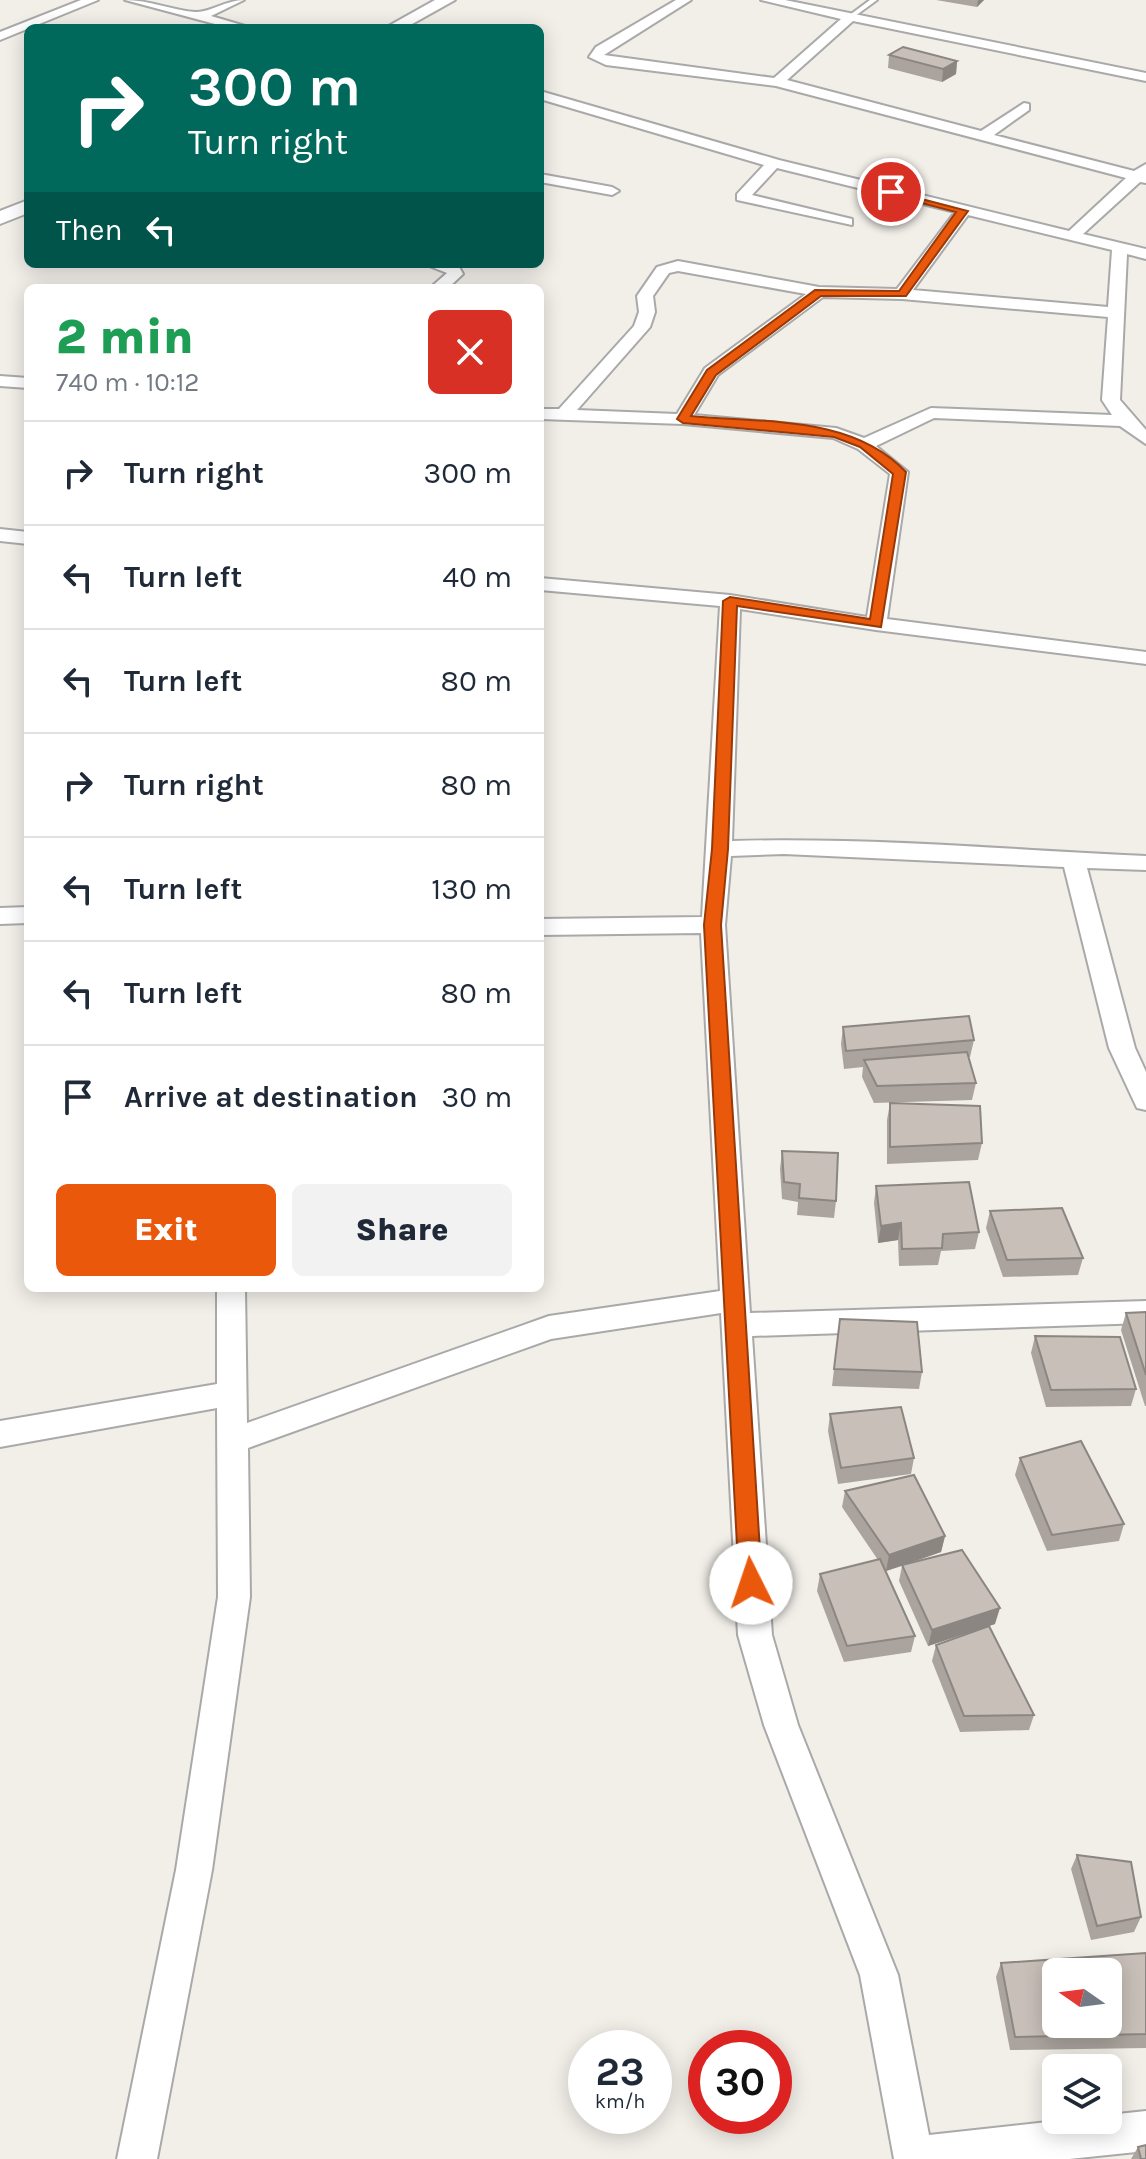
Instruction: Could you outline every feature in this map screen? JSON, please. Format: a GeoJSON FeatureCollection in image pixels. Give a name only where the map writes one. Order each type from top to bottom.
{"type":"FeatureCollection","features":[{"type":"Feature","properties":{"kind":"street"},"geometry":{"type":"LineString","coordinates":[[31,24],[92,0]]}},
{"type":"Feature","properties":{"kind":"street"},"geometry":{"type":"LineString","coordinates":[[131,0],[231,24]]}},
{"type":"Feature","properties":{"kind":"street"},"geometry":{"type":"LineString","coordinates":[[200,16],[238,0]]}},
{"type":"Feature","properties":{"kind":"street"},"geometry":{"type":"LineString","coordinates":[[401,24],[447,0]]}},
{"type":"Feature","properties":{"kind":"street"},"geometry":{"type":"LineString","coordinates":[[685,0],[601,50],[596,57],[606,61],[777,82],[981,138],[1143,175]]}},
{"type":"Feature","properties":{"kind":"street"},"geometry":{"type":"LineString","coordinates":[[767,0],[1146,77]]}},
{"type":"Feature","properties":{"kind":"street"},"geometry":{"type":"LineString","coordinates":[[777,82],[849,18]]}},
{"type":"Feature","properties":{"kind":"street"},"geometry":{"type":"LineString","coordinates":[[0,36],[24,27]]}},
{"type":"Feature","properties":{"kind":"street"},"geometry":{"type":"LineString","coordinates":[[544,96],[774,163],[1146,254]]}},
{"type":"Feature","properties":{"kind":"street"},"geometry":{"type":"LineString","coordinates":[[981,138],[1024,107]]}},
{"type":"Feature","properties":{"kind":"street"},"geometry":{"type":"LineString","coordinates":[[774,163],[742,197],[847,222]]}},
{"type":"Feature","properties":{"kind":"street"},"geometry":{"type":"LineString","coordinates":[[1072,236],[1143,175]]}},
{"type":"Feature","properties":{"kind":"street"},"geometry":{"type":"LineString","coordinates":[[544,179],[612,191]]}},
{"type":"Feature","properties":{"kind":"street"},"geometry":{"type":"LineString","coordinates":[[0,218],[24,208]]}},
{"type":"Feature","properties":{"kind":"street"},"geometry":{"type":"LineString","coordinates":[[902,294],[963,211]]}},
{"type":"Feature","properties":{"kind":"street"},"geometry":{"type":"LineString","coordinates":[[1120,247],[1111,400],[1125,421],[1146,439]]}},
{"type":"Feature","properties":{"kind":"street"},"geometry":{"type":"LineString","coordinates":[[563,415],[642,327],[647,312],[645,296],[663,270],[678,266],[819,292],[902,294],[1118,313]]}},
{"type":"Feature","properties":{"kind":"street"},"geometry":{"type":"LineString","coordinates":[[443,284],[455,274],[452,268]]}},
{"type":"Feature","properties":{"kind":"street"},"geometry":{"type":"LineString","coordinates":[[683,419],[711,372],[819,292]]}},
{"type":"Feature","properties":{"kind":"street"},"geometry":{"type":"LineString","coordinates":[[0,381],[24,383]]}},
{"type":"Feature","properties":{"kind":"street"},"geometry":{"type":"LineString","coordinates":[[864,445],[913,420],[941,412],[1125,421]]}},
{"type":"Feature","properties":{"kind":"street"},"geometry":{"type":"LineString","coordinates":[[544,414],[683,419],[836,433],[864,445],[899,472],[876,624]]}},
{"type":"Feature","properties":{"kind":"street"},"geometry":{"type":"LineString","coordinates":[[0,535],[24,538]]}},
{"type":"Feature","properties":{"kind":"street"},"geometry":{"type":"LineString","coordinates":[[544,584],[730,601],[876,624],[1146,658]]}},
{"type":"Feature","properties":{"kind":"street"},"geometry":{"type":"LineString","coordinates":[[730,601],[720,849],[713,925],[736,1313],[739,1419],[755,1635],[781,1725],[879,1975],[914,2158],[1146,2131]]}},
{"type":"Feature","properties":{"kind":"street"},"geometry":{"type":"LineString","coordinates":[[720,849],[784,847],[1073,857],[1146,863]]}},
{"type":"Feature","properties":{"kind":"street"},"geometry":{"type":"LineString","coordinates":[[1073,857],[1122,1048],[1146,1101]]}},
{"type":"Feature","properties":{"kind":"street"},"geometry":{"type":"LineString","coordinates":[[0,916],[24,915]]}},
{"type":"Feature","properties":{"kind":"street"},"geometry":{"type":"LineString","coordinates":[[544,927],[713,925]]}},
{"type":"Feature","properties":{"kind":"street"},"geometry":{"type":"LineString","coordinates":[[137,2159],[194,1870],[234,1597],[235,1440],[231,1292]]}},
{"type":"Feature","properties":{"kind":"street"},"geometry":{"type":"LineString","coordinates":[[235,1440],[549,1328],[736,1313],[1146,1312]]}},
{"type":"Feature","properties":{"kind":"street"},"geometry":{"type":"LineString","coordinates":[[0,1434],[233,1393]]}},
{"type":"Feature","properties":{"kind":"lane"},"geometry":{"type":"LineString","coordinates":[[849,18],[874,0]]}},
{"type":"Feature","properties":{"kind":"building"},"geometry":{"type":"Polygon","coordinates":[[[903,47],[957,61],[943,69],[889,55],[903,47]]]}},
{"type":"Feature","properties":{"kind":"building"},"geometry":{"type":"Polygon","coordinates":[[[969,1016],[974,1040],[846,1051],[843,1027],[969,1016]]]}},
{"type":"Feature","properties":{"kind":"building"},"geometry":{"type":"Polygon","coordinates":[[[967,1052],[976,1083],[877,1086],[864,1060],[967,1052]]]}},
{"type":"Feature","properties":{"kind":"building"},"geometry":{"type":"Polygon","coordinates":[[[890,1103],[980,1106],[982,1143],[890,1147],[890,1103]]]}},
{"type":"Feature","properties":{"kind":"building"},"geometry":{"type":"Polygon","coordinates":[[[782,1151],[838,1153],[836,1201],[799,1198],[800,1184],[784,1182],[782,1151]]]}},
{"type":"Feature","properties":{"kind":"building"},"geometry":{"type":"Polygon","coordinates":[[[969,1182],[979,1232],[943,1234],[942,1248],[902,1249],[901,1223],[881,1226],[876,1186],[969,1182]]]}},
{"type":"Feature","properties":{"kind":"building"},"geometry":{"type":"Polygon","coordinates":[[[1062,1208],[1083,1258],[1007,1260],[990,1211],[1062,1208]]]}},
{"type":"Feature","properties":{"kind":"building"},"geometry":{"type":"Polygon","coordinates":[[[1146,1312],[1146,1375],[1126,1313],[1146,1312]]]}},
{"type":"Feature","properties":{"kind":"building"},"geometry":{"type":"Polygon","coordinates":[[[840,1319],[917,1322],[922,1372],[834,1369],[840,1319]]]}},
{"type":"Feature","properties":{"kind":"building"},"geometry":{"type":"Polygon","coordinates":[[[1035,1336],[1120,1337],[1136,1389],[1051,1390],[1035,1336]]]}},
{"type":"Feature","properties":{"kind":"building"},"geometry":{"type":"Polygon","coordinates":[[[901,1407],[914,1458],[841,1468],[830,1414],[901,1407]]]}},
{"type":"Feature","properties":{"kind":"building"},"geometry":{"type":"Polygon","coordinates":[[[1081,1441],[1124,1524],[1052,1535],[1020,1458],[1081,1441]]]}},
{"type":"Feature","properties":{"kind":"building"},"geometry":{"type":"Polygon","coordinates":[[[914,1475],[945,1536],[889,1555],[845,1491],[914,1475]]]}},
{"type":"Feature","properties":{"kind":"building"},"geometry":{"type":"Polygon","coordinates":[[[962,1550],[1000,1608],[932,1630],[902,1565],[962,1550]]]}},
{"type":"Feature","properties":{"kind":"building"},"geometry":{"type":"Polygon","coordinates":[[[880,1559],[915,1636],[847,1646],[820,1574],[880,1559]]]}},
{"type":"Feature","properties":{"kind":"building"},"geometry":{"type":"Polygon","coordinates":[[[989,1626],[1034,1715],[964,1716],[936,1645],[989,1626]]]}},
{"type":"Feature","properties":{"kind":"building"},"geometry":{"type":"Polygon","coordinates":[[[1077,1855],[1131,1862],[1141,1917],[1097,1926],[1077,1855]]]}},
{"type":"Feature","properties":{"kind":"building"},"geometry":{"type":"Polygon","coordinates":[[[1146,1953],[1146,2034],[1122,2035],[1122,1958],[1074,1958],[1146,1953]]]}},
{"type":"Feature","properties":{"kind":"building"},"geometry":{"type":"Polygon","coordinates":[[[1042,1960],[1042,2036],[1015,2037],[1001,1963],[1042,1960]]]}},
{"type":"Feature","properties":{"kind":"building"},"geometry":{"type":"Polygon","coordinates":[[[1146,2145],[1146,2159],[1141,2159],[1138,2147],[1146,2145]]]}},
{"type":"Feature","properties":{"kind":"route"},"geometry":{"type":"LineString","coordinates":[[751,1583],[739,1419],[738,1325],[734,1300],[713,925],[720,849],[730,601],[876,624],[899,472],[864,445],[836,433],[683,419],[711,372],[819,292],[902,294],[963,211],[891,192]]}}]}
